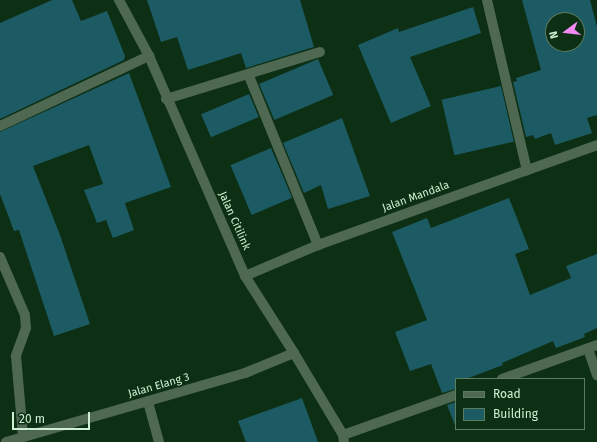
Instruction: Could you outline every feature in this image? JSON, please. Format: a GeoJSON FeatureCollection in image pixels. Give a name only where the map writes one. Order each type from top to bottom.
{"type":"FeatureCollection","features":[{"type":"Feature","properties":{"kind":"street","name":"Jalan Citilink"},"geometry":{"type":"LineString","coordinates":[[119,0],[149,56],[166,100],[245,276],[294,353],[343,439]]}},
{"type":"Feature","properties":{"kind":"street"},"geometry":{"type":"LineString","coordinates":[[487,0],[527,170]]}},
{"type":"Feature","properties":{"kind":"street"},"geometry":{"type":"LineString","coordinates":[[166,100],[249,76],[320,52]]}},
{"type":"Feature","properties":{"kind":"street"},"geometry":{"type":"LineString","coordinates":[[0,126],[149,56]]}},
{"type":"Feature","properties":{"kind":"street"},"geometry":{"type":"LineString","coordinates":[[249,76],[318,245]]}},
{"type":"Feature","properties":{"kind":"street","name":"Jalan Mandala"},"geometry":{"type":"LineString","coordinates":[[245,276],[318,245],[597,145]]}},
{"type":"Feature","properties":{"kind":"street"},"geometry":{"type":"LineString","coordinates":[[0,257],[25,315],[26,328],[16,356],[23,436]]}},
{"type":"Feature","properties":{"kind":"street"},"geometry":{"type":"LineString","coordinates":[[505,378],[592,347],[597,375]]}},
{"type":"Feature","properties":{"kind":"street","name":"Jalan Elang 3"},"geometry":{"type":"LineString","coordinates":[[6,442],[245,373],[294,353]]}},
{"type":"Feature","properties":{"kind":"street"},"geometry":{"type":"LineString","coordinates":[[343,439],[455,395]]}},
{"type":"Feature","properties":{"kind":"street"},"geometry":{"type":"LineString","coordinates":[[148,402],[159,442]]}},
{"type":"Feature","properties":{"kind":"building"},"geometry":{"type":"Polygon","coordinates":[[[52,0],[72,0],[81,21],[107,11],[125,56],[124,60],[0,119],[0,23],[52,0]]]}},
{"type":"Feature","properties":{"kind":"building"},"geometry":{"type":"Polygon","coordinates":[[[147,0],[300,0],[314,47],[246,68],[241,53],[188,70],[177,37],[161,42],[147,0]]]}},
{"type":"Feature","properties":{"kind":"building"},"geometry":{"type":"Polygon","coordinates":[[[522,0],[590,0],[597,27],[597,115],[587,118],[592,133],[555,145],[551,133],[535,139],[533,135],[526,137],[513,82],[517,81],[516,78],[541,70],[522,0]]]}},
{"type":"Feature","properties":{"kind":"building"},"geometry":{"type":"Polygon","coordinates":[[[473,7],[481,33],[410,57],[431,106],[391,123],[358,45],[398,28],[399,32],[473,7]]]}},
{"type":"Feature","properties":{"kind":"building"},"geometry":{"type":"Polygon","coordinates":[[[318,59],[333,95],[274,120],[259,84],[318,59]]]}},
{"type":"Feature","properties":{"kind":"building"},"geometry":{"type":"Polygon","coordinates":[[[129,73],[171,187],[125,203],[134,230],[113,238],[106,220],[97,223],[84,190],[103,184],[89,145],[33,166],[60,235],[90,324],[54,336],[19,230],[14,231],[0,194],[0,132],[129,73]]]}},
{"type":"Feature","properties":{"kind":"building"},"geometry":{"type":"Polygon","coordinates":[[[501,86],[514,142],[454,155],[442,100],[501,86]]]}},
{"type":"Feature","properties":{"kind":"building"},"geometry":{"type":"Polygon","coordinates":[[[249,94],[259,117],[211,137],[201,114],[249,94]]]}},
{"type":"Feature","properties":{"kind":"building"},"geometry":{"type":"Polygon","coordinates":[[[342,118],[370,196],[328,209],[321,185],[304,193],[283,143],[342,118]]]}},
{"type":"Feature","properties":{"kind":"building"},"geometry":{"type":"Polygon","coordinates":[[[271,148],[292,198],[252,215],[230,165],[271,148]]]}},
{"type":"Feature","properties":{"kind":"building"},"geometry":{"type":"Polygon","coordinates":[[[509,198],[529,249],[515,254],[530,295],[571,278],[566,266],[597,254],[597,328],[584,334],[585,337],[556,348],[553,341],[502,363],[503,365],[469,378],[455,378],[455,389],[442,393],[431,364],[410,371],[395,332],[427,320],[392,232],[427,218],[431,228],[509,198]]]}},
{"type":"Feature","properties":{"kind":"building"},"geometry":{"type":"Polygon","coordinates":[[[302,398],[318,442],[246,442],[238,421],[302,398]]]}},
{"type":"Feature","properties":{"kind":"building"},"geometry":{"type":"Polygon","coordinates":[[[455,402],[455,425],[447,405],[455,402]]]}}]}
